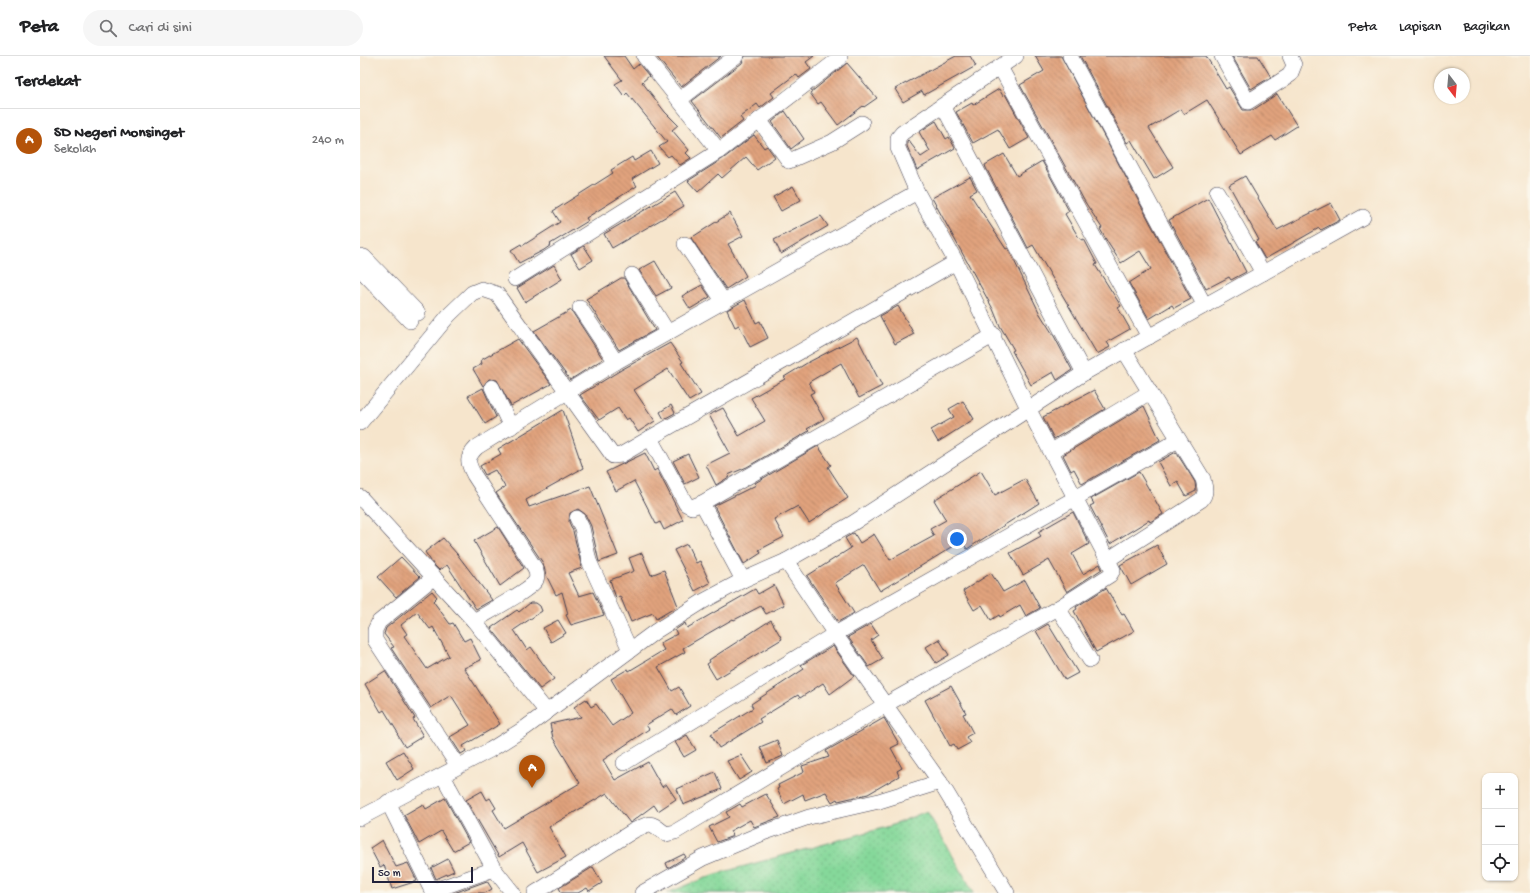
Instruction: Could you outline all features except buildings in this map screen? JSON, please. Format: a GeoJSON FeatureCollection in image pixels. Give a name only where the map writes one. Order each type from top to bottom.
{"type":"FeatureCollection","features":[{"type":"Feature","properties":{"kind":"street"},"geometry":{"type":"LineString","coordinates":[[644,56],[719,151]]}},
{"type":"Feature","properties":{"kind":"street"},"geometry":{"type":"LineString","coordinates":[[678,100],[736,56]]}},
{"type":"Feature","properties":{"kind":"street"},"geometry":{"type":"LineString","coordinates":[[535,893],[633,831],[648,824],[653,824],[666,834],[675,832],[885,705],[1058,608],[1110,575],[1113,570],[1109,559],[1029,410],[994,335],[917,192],[898,148],[898,138],[902,133],[1016,56]]}},
{"type":"Feature","properties":{"kind":"street"},"geometry":{"type":"LineString","coordinates":[[1070,56],[1204,306]]}},
{"type":"Feature","properties":{"kind":"street"},"geometry":{"type":"LineString","coordinates":[[1222,56],[1248,102],[1290,75],[1294,65],[1290,56]]}},
{"type":"Feature","properties":{"kind":"street"},"geometry":{"type":"LineString","coordinates":[[515,279],[719,151],[840,58]]}},
{"type":"Feature","properties":{"kind":"street"},"geometry":{"type":"LineString","coordinates":[[1000,67],[1149,337]]}},
{"type":"Feature","properties":{"kind":"street"},"geometry":{"type":"LineString","coordinates":[[943,106],[1084,373]]}},
{"type":"Feature","properties":{"kind":"street"},"geometry":{"type":"LineString","coordinates":[[759,120],[789,161],[832,142],[862,123]]}},
{"type":"Feature","properties":{"kind":"street"},"geometry":{"type":"LineString","coordinates":[[474,621],[528,588],[536,581],[537,575],[535,568],[474,475],[469,464],[469,455],[477,447],[616,362],[917,192]]}},
{"type":"Feature","properties":{"kind":"street"},"geometry":{"type":"LineString","coordinates":[[1217,192],[1263,273]]}},
{"type":"Feature","properties":{"kind":"street"},"geometry":{"type":"LineString","coordinates":[[360,818],[388,802],[443,776],[458,766],[490,750],[547,712],[656,631],[702,602],[743,580],[786,561],[853,523],[1084,373],[1363,218]]}},
{"type":"Feature","properties":{"kind":"street"},"geometry":{"type":"LineString","coordinates":[[685,244],[724,302]]}},
{"type":"Feature","properties":{"kind":"street"},"geometry":{"type":"LineString","coordinates":[[360,256],[364,257],[414,317],[360,269]]}},
{"type":"Feature","properties":{"kind":"street"},"geometry":{"type":"LineString","coordinates":[[360,422],[449,315],[472,293],[482,289],[497,294],[612,456],[621,455],[956,262]]}},
{"type":"Feature","properties":{"kind":"street"},"geometry":{"type":"LineString","coordinates":[[632,275],[668,333]]}},
{"type":"Feature","properties":{"kind":"street"},"geometry":{"type":"LineString","coordinates":[[580,308],[616,362]]}},
{"type":"Feature","properties":{"kind":"street"},"geometry":{"type":"LineString","coordinates":[[650,438],[686,504],[692,507],[702,503],[994,335]]}},
{"type":"Feature","properties":{"kind":"street"},"geometry":{"type":"LineString","coordinates":[[1109,559],[1205,495],[1206,490],[1203,480],[1124,350]]}},
{"type":"Feature","properties":{"kind":"street"},"geometry":{"type":"LineString","coordinates":[[492,387],[511,427]]}},
{"type":"Feature","properties":{"kind":"street"},"geometry":{"type":"LineString","coordinates":[[1052,451],[1150,392]]}},
{"type":"Feature","properties":{"kind":"street"},"geometry":{"type":"LineString","coordinates":[[624,763],[835,634],[1077,499],[1178,440]]}},
{"type":"Feature","properties":{"kind":"street"},"geometry":{"type":"LineString","coordinates":[[360,497],[474,621],[547,712]]}},
{"type":"Feature","properties":{"kind":"street"},"geometry":{"type":"LineString","coordinates":[[702,503],[743,580]]}},
{"type":"Feature","properties":{"kind":"street"},"geometry":{"type":"LineString","coordinates":[[577,518],[582,528],[589,561],[630,650]]}},
{"type":"Feature","properties":{"kind":"street"},"geometry":{"type":"LineString","coordinates":[[786,561],[835,634],[941,784],[1006,893]]}},
{"type":"Feature","properties":{"kind":"street"},"geometry":{"type":"LineString","coordinates":[[434,576],[379,622],[375,630],[376,640],[458,766]]}},
{"type":"Feature","properties":{"kind":"street"},"geometry":{"type":"LineString","coordinates":[[1058,608],[1090,660]]}},
{"type":"Feature","properties":{"kind":"street"},"geometry":{"type":"LineString","coordinates":[[443,776],[494,869],[513,893]]}},
{"type":"Feature","properties":{"kind":"street"},"geometry":{"type":"LineString","coordinates":[[642,893],[703,858],[808,816],[879,801],[941,784]]}},
{"type":"Feature","properties":{"kind":"street"},"geometry":{"type":"LineString","coordinates":[[388,802],[432,891],[494,869]]}},
{"type":"Feature","properties":{"kind":"green space"},"geometry":{"type":"Polygon","coordinates":[[[927,811],[974,893],[667,893],[716,874],[890,826],[927,811]]]}},
{"type":"Feature","properties":{"kind":"place","name":"SD Negeri Monsinget"},"geometry":{"type":"Point","coordinates":[532,788]}}]}
